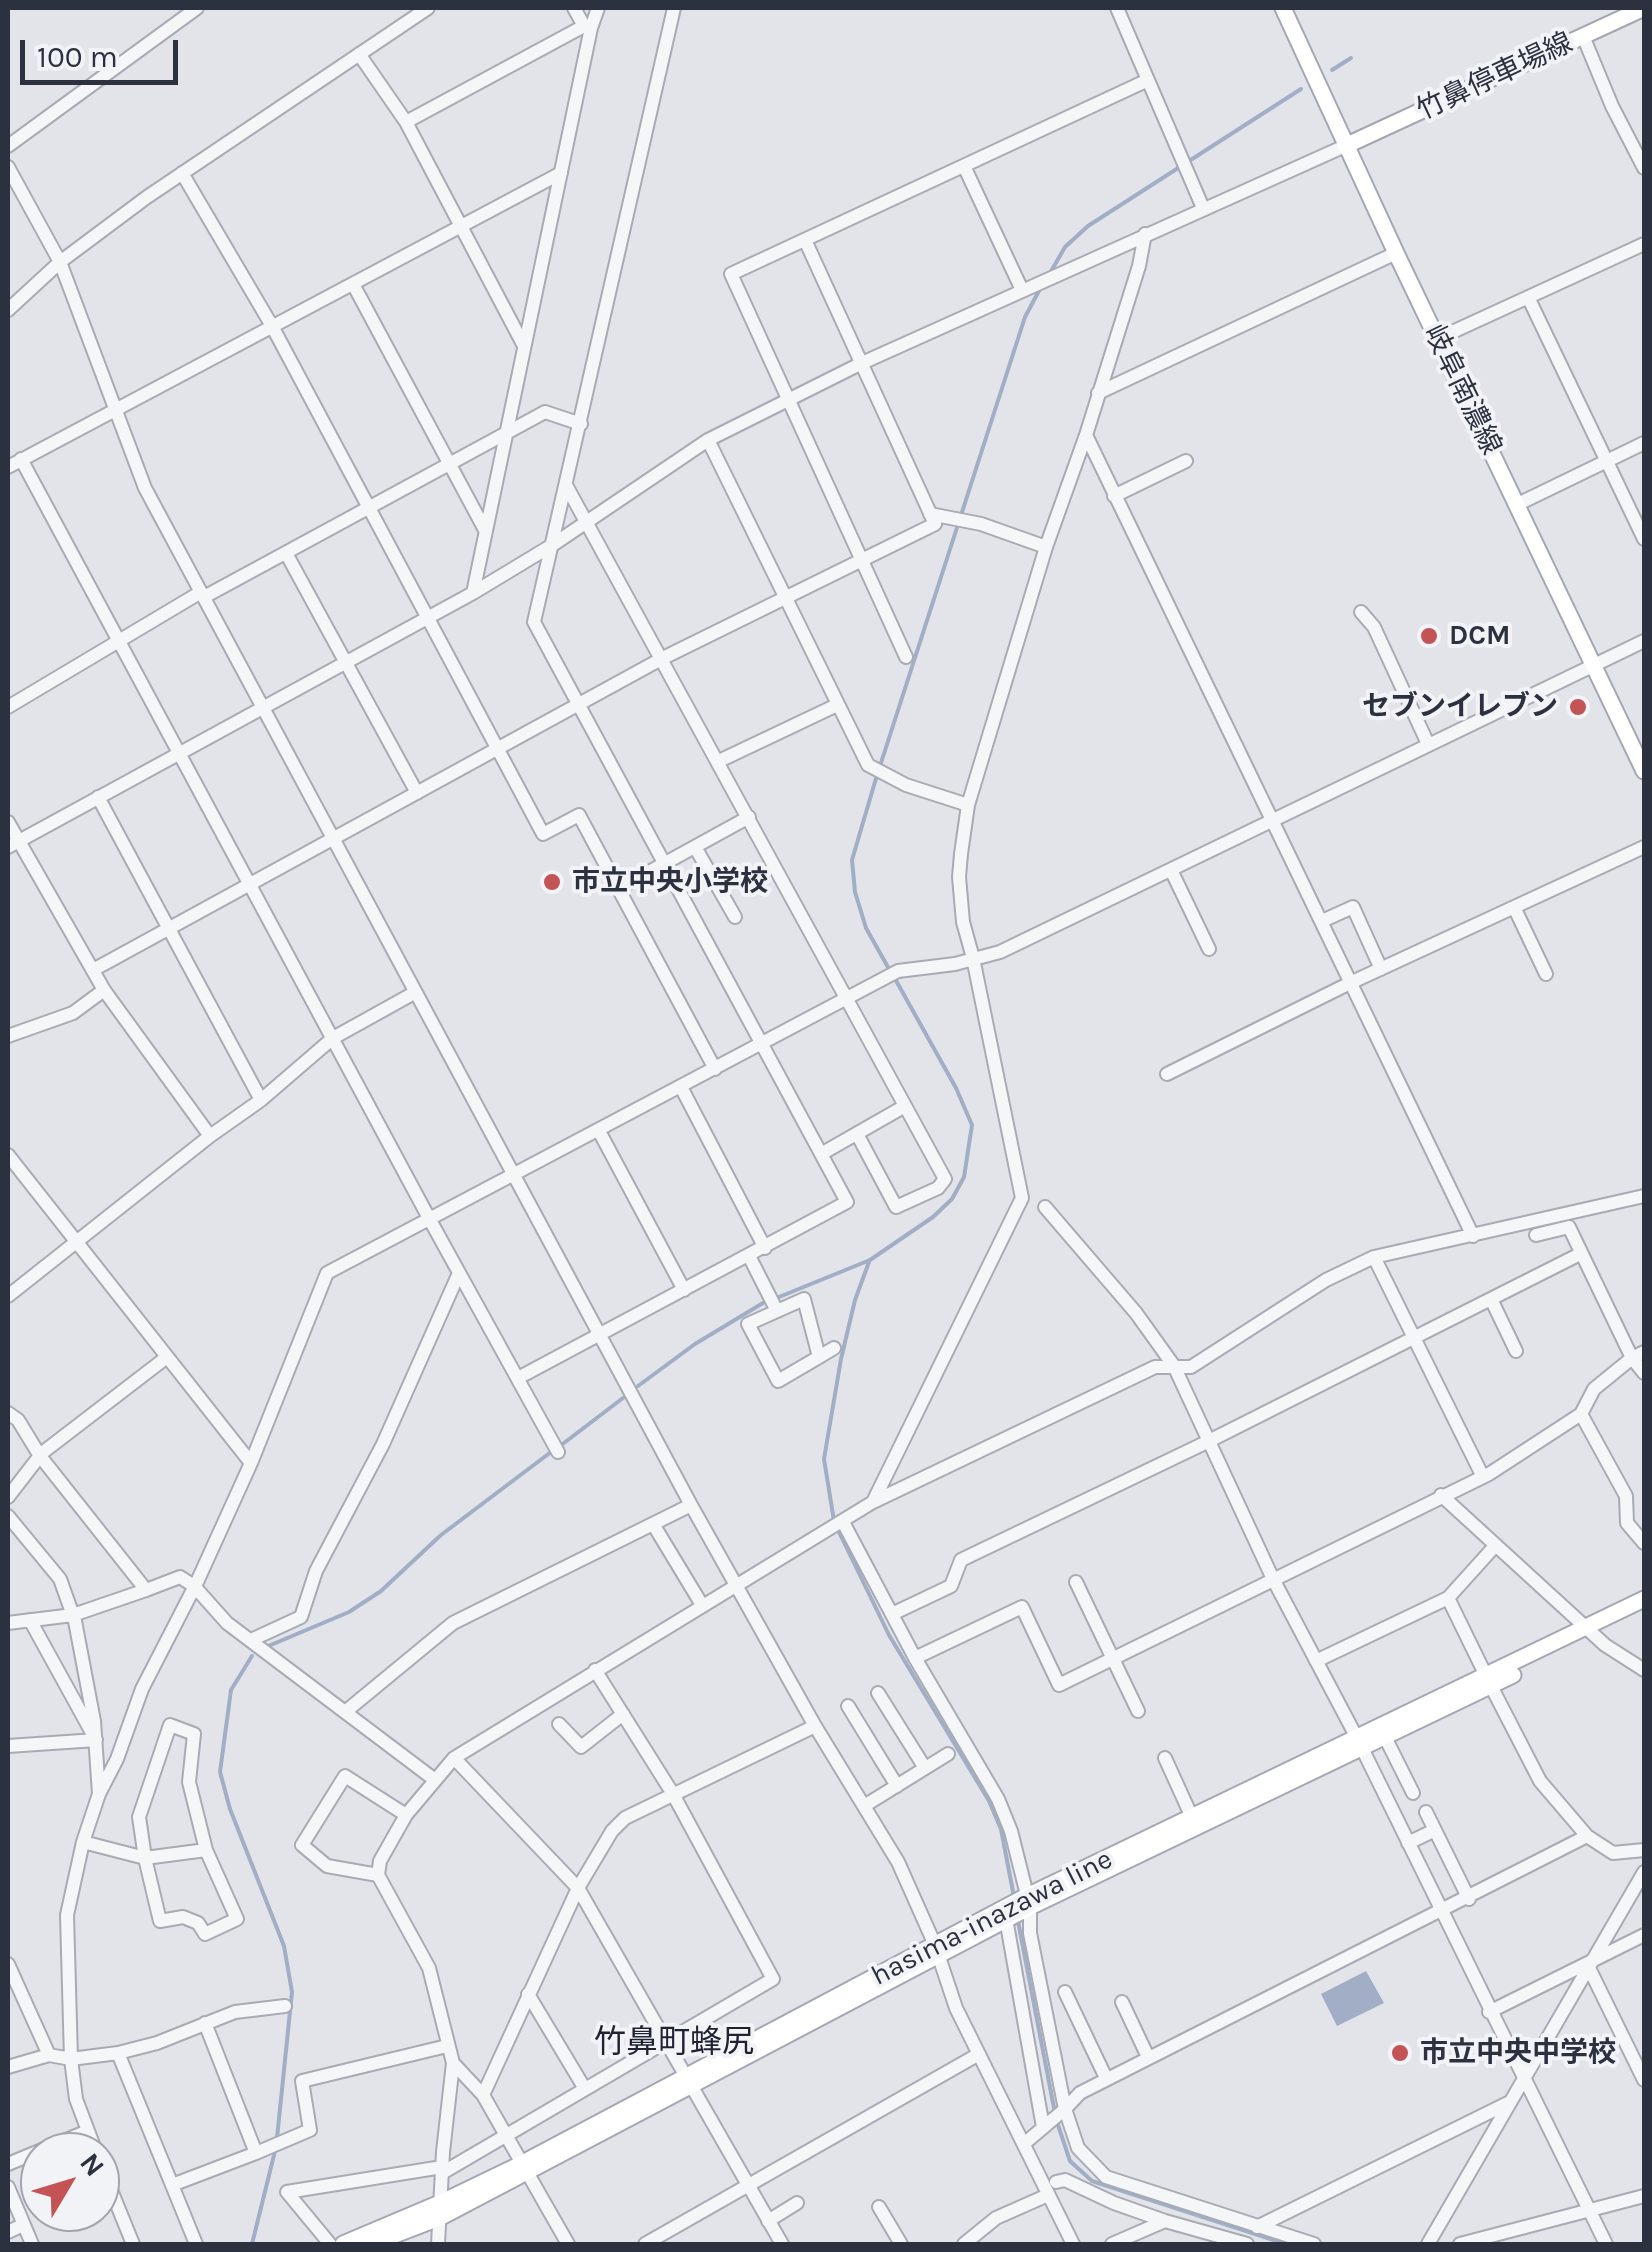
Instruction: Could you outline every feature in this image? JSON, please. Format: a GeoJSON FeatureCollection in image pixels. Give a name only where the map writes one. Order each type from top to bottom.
{"type":"FeatureCollection","features":[{"type":"Feature","properties":{"kind":"main road","name":"岐阜南濃線"},"geometry":{"type":"LineString","coordinates":[[1283,8],[1396,254],[1644,771]]}},
{"type":"Feature","properties":{"kind":"main road","name":"竹鼻停車場線"},"geometry":{"type":"LineString","coordinates":[[1346,146],[1644,8]]}},
{"type":"Feature","properties":{"kind":"main road","name":"hasima-inazawa line"},"geometry":{"type":"LineString","coordinates":[[371,2244],[1016,1908],[1489,1682],[1644,1599]]}},
{"type":"Feature","properties":{"kind":"main road","name":"hasima-inazawa line"},"geometry":{"type":"LineString","coordinates":[[1591,1630],[1644,1609]]}},
{"type":"Feature","properties":{"kind":"main road","name":"hasima-inazawa line"},"geometry":{"type":"LineString","coordinates":[[343,2244],[440,2210]]}},
{"type":"Feature","properties":{"kind":"street"},"geometry":{"type":"LineString","coordinates":[[8,146],[197,8]]}},
{"type":"Feature","properties":{"kind":"street"},"geometry":{"type":"LineString","coordinates":[[8,310],[60,262],[182,173],[428,8]]}},
{"type":"Feature","properties":{"kind":"street"},"geometry":{"type":"LineString","coordinates":[[574,8],[588,27]]}},
{"type":"Feature","properties":{"kind":"street"},"geometry":{"type":"LineString","coordinates":[[473,593],[588,27],[598,8]]}},
{"type":"Feature","properties":{"kind":"street"},"geometry":{"type":"LineString","coordinates":[[518,1378],[846,1202],[534,622],[674,8]]}},
{"type":"Feature","properties":{"kind":"street"},"geometry":{"type":"LineString","coordinates":[[1116,8],[1204,208]]}},
{"type":"Feature","properties":{"kind":"street"},"geometry":{"type":"LineString","coordinates":[[406,122],[588,27]]}},
{"type":"Feature","properties":{"kind":"street"},"geometry":{"type":"LineString","coordinates":[[1583,36],[1612,106],[1644,168]]}},
{"type":"Feature","properties":{"kind":"street"},"geometry":{"type":"LineString","coordinates":[[358,54],[406,122],[524,346]]}},
{"type":"Feature","properties":{"kind":"street"},"geometry":{"type":"LineString","coordinates":[[906,657],[731,274],[1148,80]]}},
{"type":"Feature","properties":{"kind":"street"},"geometry":{"type":"LineString","coordinates":[[13,844],[473,593],[588,522],[708,440],[862,364],[1346,146]]}},
{"type":"Feature","properties":{"kind":"street"},"geometry":{"type":"LineString","coordinates":[[964,166],[1023,290]]}},
{"type":"Feature","properties":{"kind":"street"},"geometry":{"type":"LineString","coordinates":[[8,167],[60,262],[144,488],[690,1505],[815,1726],[898,1862],[956,2008],[1073,2244]]}},
{"type":"Feature","properties":{"kind":"street"},"geometry":{"type":"LineString","coordinates":[[182,173],[272,326],[543,834],[579,815],[715,1068]]}},
{"type":"Feature","properties":{"kind":"street"},"geometry":{"type":"LineString","coordinates":[[8,467],[561,173]]}},
{"type":"Feature","properties":{"kind":"street"},"geometry":{"type":"LineString","coordinates":[[873,1502],[1022,1198],[974,958],[963,922],[959,877],[968,805],[1046,548],[1086,435],[1145,234]]}},
{"type":"Feature","properties":{"kind":"street"},"geometry":{"type":"LineString","coordinates":[[93,970],[663,658],[935,524],[805,240]]}},
{"type":"Feature","properties":{"kind":"street"},"geometry":{"type":"LineString","coordinates":[[1437,339],[1644,244]]}},
{"type":"Feature","properties":{"kind":"street"},"geometry":{"type":"LineString","coordinates":[[1098,392],[1396,254]]}},
{"type":"Feature","properties":{"kind":"street"},"geometry":{"type":"LineString","coordinates":[[352,284],[485,530]]}},
{"type":"Feature","properties":{"kind":"street"},"geometry":{"type":"LineString","coordinates":[[1528,298],[1644,538]]}},
{"type":"Feature","properties":{"kind":"street"},"geometry":{"type":"LineString","coordinates":[[8,707],[119,640],[545,412],[581,424]]}},
{"type":"Feature","properties":{"kind":"street"},"geometry":{"type":"LineString","coordinates":[[1086,435],[1473,1236]]}},
{"type":"Feature","properties":{"kind":"street"},"geometry":{"type":"LineString","coordinates":[[708,440],[868,765],[906,785],[968,805]]}},
{"type":"Feature","properties":{"kind":"street"},"geometry":{"type":"LineString","coordinates":[[1518,504],[1644,443]]}},
{"type":"Feature","properties":{"kind":"street"},"geometry":{"type":"LineString","coordinates":[[22,459],[558,1452]]}},
{"type":"Feature","properties":{"kind":"street"},"geometry":{"type":"LineString","coordinates":[[1114,496],[1186,461]]}},
{"type":"Feature","properties":{"kind":"street"},"geometry":{"type":"LineString","coordinates":[[567,487],[945,1180],[938,1188],[896,1207],[857,1134]]}},
{"type":"Feature","properties":{"kind":"street"},"geometry":{"type":"LineString","coordinates":[[930,514],[982,524],[1046,548]]}},
{"type":"Feature","properties":{"kind":"street"},"geometry":{"type":"LineString","coordinates":[[286,553],[417,793]]}},
{"type":"Feature","properties":{"kind":"street"},"geometry":{"type":"LineString","coordinates":[[1361,612],[1374,627],[1428,744]]}},
{"type":"Feature","properties":{"kind":"street"},"geometry":{"type":"LineString","coordinates":[[8,2164],[88,2131],[76,2099],[71,2059],[67,1914],[82,1842],[98,1794],[118,1759],[142,1689],[251,1463],[327,1273],[898,972],[1000,952],[1644,641]]}},
{"type":"Feature","properties":{"kind":"street"},"geometry":{"type":"LineString","coordinates":[[719,762],[837,705]]}},
{"type":"Feature","properties":{"kind":"street"},"geometry":{"type":"LineString","coordinates":[[98,797],[261,1100]]}},
{"type":"Feature","properties":{"kind":"street"},"geometry":{"type":"LineString","coordinates":[[618,889],[749,817]]}},
{"type":"Feature","properties":{"kind":"street"},"geometry":{"type":"LineString","coordinates":[[8,822],[13,844],[104,990],[210,1136]]}},
{"type":"Feature","properties":{"kind":"street"},"geometry":{"type":"LineString","coordinates":[[696,847],[735,917]]}},
{"type":"Feature","properties":{"kind":"street"},"geometry":{"type":"LineString","coordinates":[[1167,1074],[1644,847]]}},
{"type":"Feature","properties":{"kind":"street"},"geometry":{"type":"LineString","coordinates":[[1171,870],[1209,949]]}},
{"type":"Feature","properties":{"kind":"street"},"geometry":{"type":"LineString","coordinates":[[1322,922],[1353,907],[1381,969]]}},
{"type":"Feature","properties":{"kind":"street"},"geometry":{"type":"LineString","coordinates":[[1514,908],[1546,974]]}},
{"type":"Feature","properties":{"kind":"street"},"geometry":{"type":"LineString","coordinates":[[8,1036],[73,1014],[104,990]]}},
{"type":"Feature","properties":{"kind":"street"},"geometry":{"type":"LineString","coordinates":[[8,1296],[261,1100],[333,1038],[414,993]]}},
{"type":"Feature","properties":{"kind":"street"},"geometry":{"type":"LineString","coordinates":[[680,1087],[764,1248]]}},
{"type":"Feature","properties":{"kind":"street"},"geometry":{"type":"LineString","coordinates":[[821,1154],[906,1106]]}},
{"type":"Feature","properties":{"kind":"street"},"geometry":{"type":"LineString","coordinates":[[598,1131],[684,1290]]}},
{"type":"Feature","properties":{"kind":"street"},"geometry":{"type":"LineString","coordinates":[[8,1154],[251,1463]]}},
{"type":"Feature","properties":{"kind":"street"},"geometry":{"type":"LineString","coordinates":[[568,2244],[483,2095],[453,2063],[429,1968],[378,1874],[380,1861],[406,1815],[454,1758],[873,1502],[1155,1367],[1192,1367],[1326,1280],[1374,1257],[1644,1196]]}},
{"type":"Feature","properties":{"kind":"street"},"geometry":{"type":"LineString","coordinates":[[1045,1207],[1136,1312],[1174,1366],[1274,1579],[1606,2244]]}},
{"type":"Feature","properties":{"kind":"street"},"geometry":{"type":"LineString","coordinates":[[1536,1235],[1569,1227],[1580,1254],[1638,1355],[1644,1374]]}},
{"type":"Feature","properties":{"kind":"street"},"geometry":{"type":"LineString","coordinates":[[892,1614],[952,1586],[961,1560],[1207,1442],[1580,1254]]}},
{"type":"Feature","properties":{"kind":"street"},"geometry":{"type":"LineString","coordinates":[[749,1256],[777,1311]]}},
{"type":"Feature","properties":{"kind":"street"},"geometry":{"type":"LineString","coordinates":[[1374,1257],[1483,1477]]}},
{"type":"Feature","properties":{"kind":"street"},"geometry":{"type":"LineString","coordinates":[[250,1640],[301,1618],[316,1571],[383,1444],[460,1273]]}},
{"type":"Feature","properties":{"kind":"street"},"geometry":{"type":"LineString","coordinates":[[819,1357],[804,1299],[748,1324],[778,1380],[819,1357],[834,1348]]}},
{"type":"Feature","properties":{"kind":"street"},"geometry":{"type":"LineString","coordinates":[[1491,1299],[1516,1351]]}},
{"type":"Feature","properties":{"kind":"street"},"geometry":{"type":"LineString","coordinates":[[916,1658],[1022,1607],[1059,1686],[1483,1477],[1580,1414],[1594,1389],[1638,1355]]}},
{"type":"Feature","properties":{"kind":"street"},"geometry":{"type":"LineString","coordinates":[[8,1498],[40,1456],[167,1357]]}},
{"type":"Feature","properties":{"kind":"street"},"geometry":{"type":"LineString","coordinates":[[8,1413],[18,1420],[40,1456],[146,1590]]}},
{"type":"Feature","properties":{"kind":"street"},"geometry":{"type":"LineString","coordinates":[[1580,1414],[1626,1496],[1627,1523],[1644,1543]]}},
{"type":"Feature","properties":{"kind":"street"},"geometry":{"type":"LineString","coordinates":[[1441,1495],[1604,1645],[1644,1670]]}},
{"type":"Feature","properties":{"kind":"street"},"geometry":{"type":"LineString","coordinates":[[345,1712],[453,1622],[690,1505]]}},
{"type":"Feature","properties":{"kind":"street"},"geometry":{"type":"LineString","coordinates":[[8,1516],[60,1580],[73,1615],[96,1740],[98,1794]]}},
{"type":"Feature","properties":{"kind":"street"},"geometry":{"type":"LineString","coordinates":[[653,1524],[702,1606]]}},
{"type":"Feature","properties":{"kind":"street"},"geometry":{"type":"LineString","coordinates":[[838,1524],[998,1798],[1011,1831],[1016,1908],[1055,2118],[1106,2176],[1314,2244]]}},
{"type":"Feature","properties":{"kind":"street"},"geometry":{"type":"LineString","coordinates":[[1316,1661],[1448,1598],[1494,1546]]}},
{"type":"Feature","properties":{"kind":"street"},"geometry":{"type":"LineString","coordinates":[[8,1624],[73,1615],[180,1577],[194,1586],[226,1623],[434,1780]]}},
{"type":"Feature","properties":{"kind":"street"},"geometry":{"type":"LineString","coordinates":[[1076,1582],[1138,1711]]}},
{"type":"Feature","properties":{"kind":"street"},"geometry":{"type":"LineString","coordinates":[[1448,1598],[1540,1781],[1588,1836],[1613,1853],[1644,1850]]}},
{"type":"Feature","properties":{"kind":"street"},"geometry":{"type":"LineString","coordinates":[[30,1620],[96,1740]]}},
{"type":"Feature","properties":{"kind":"street"},"geometry":{"type":"LineString","coordinates":[[330,2244],[287,2192],[442,2170],[773,1978],[673,1794],[595,1670]]}},
{"type":"Feature","properties":{"kind":"street"},"geometry":{"type":"LineString","coordinates":[[878,1693],[925,1768]]}},
{"type":"Feature","properties":{"kind":"street"},"geometry":{"type":"LineString","coordinates":[[848,1706],[897,1786]]}},
{"type":"Feature","properties":{"kind":"street"},"geometry":{"type":"LineString","coordinates":[[559,1724],[581,1747],[623,1714]]}},
{"type":"Feature","properties":{"kind":"street"},"geometry":{"type":"LineString","coordinates":[[170,1725],[194,1734],[189,1782],[206,1850],[237,1919],[204,1934],[198,1923],[183,1916],[160,1921],[139,1817],[170,1725]]}},
{"type":"Feature","properties":{"kind":"street"},"geometry":{"type":"LineString","coordinates":[[483,2095],[578,1888],[612,1831],[625,1818],[815,1726]]}},
{"type":"Feature","properties":{"kind":"street"},"geometry":{"type":"LineString","coordinates":[[1383,1732],[1413,1793]]}},
{"type":"Feature","properties":{"kind":"street"},"geometry":{"type":"LineString","coordinates":[[8,1746],[67,1745],[96,1740]]}},
{"type":"Feature","properties":{"kind":"street"},"geometry":{"type":"LineString","coordinates":[[864,1806],[948,1754]]}},
{"type":"Feature","properties":{"kind":"street"},"geometry":{"type":"LineString","coordinates":[[454,1758],[578,1888],[782,2244]]}},
{"type":"Feature","properties":{"kind":"street"},"geometry":{"type":"LineString","coordinates":[[1165,1758],[1195,1823]]}},
{"type":"Feature","properties":{"kind":"street"},"geometry":{"type":"LineString","coordinates":[[378,1874],[327,1866],[302,1845],[345,1776],[406,1815]]}},
{"type":"Feature","properties":{"kind":"street"},"geometry":{"type":"LineString","coordinates":[[1426,1812],[1469,1899]]}},
{"type":"Feature","properties":{"kind":"street"},"geometry":{"type":"LineString","coordinates":[[1408,1843],[1435,1830]]}},
{"type":"Feature","properties":{"kind":"street"},"geometry":{"type":"LineString","coordinates":[[1025,2142],[1080,2093],[1106,2078],[1588,1836]]}},
{"type":"Feature","properties":{"kind":"street"},"geometry":{"type":"LineString","coordinates":[[82,1842],[146,1858],[206,1850]]}},
{"type":"Feature","properties":{"kind":"street"},"geometry":{"type":"LineString","coordinates":[[1428,2244],[1644,1872]]}},
{"type":"Feature","properties":{"kind":"street"},"geometry":{"type":"LineString","coordinates":[[1016,1908],[1030,1933],[1055,2118]]}},
{"type":"Feature","properties":{"kind":"street"},"geometry":{"type":"LineString","coordinates":[[1490,2012],[1644,1935]]}},
{"type":"Feature","properties":{"kind":"street"},"geometry":{"type":"LineString","coordinates":[[8,1964],[50,2056]]}},
{"type":"Feature","properties":{"kind":"street"},"geometry":{"type":"LineString","coordinates":[[1591,1964],[1644,2080]]}},
{"type":"Feature","properties":{"kind":"street"},"geometry":{"type":"LineString","coordinates":[[1065,1992],[1106,2078]]}},
{"type":"Feature","properties":{"kind":"street"},"geometry":{"type":"LineString","coordinates":[[528,1994],[585,2090]]}},
{"type":"Feature","properties":{"kind":"street"},"geometry":{"type":"LineString","coordinates":[[1122,2002],[1148,2057]]}},
{"type":"Feature","properties":{"kind":"street"},"geometry":{"type":"LineString","coordinates":[[8,2067],[50,2056],[71,2059],[118,2053],[234,2012],[286,2006]]}},
{"type":"Feature","properties":{"kind":"street"},"geometry":{"type":"LineString","coordinates":[[204,2023],[256,2154]]}},
{"type":"Feature","properties":{"kind":"street"},"geometry":{"type":"LineString","coordinates":[[172,2185],[310,2130],[302,2081],[447,2046]]}},
{"type":"Feature","properties":{"kind":"street"},"geometry":{"type":"LineString","coordinates":[[118,2053],[196,2244]]}},
{"type":"Feature","properties":{"kind":"street"},"geometry":{"type":"LineString","coordinates":[[645,2244],[980,2054]]}},
{"type":"Feature","properties":{"kind":"street"},"geometry":{"type":"LineString","coordinates":[[438,2244],[453,2063]]}},
{"type":"Feature","properties":{"kind":"street"},"geometry":{"type":"LineString","coordinates":[[1256,2227],[1510,2102]]}},
{"type":"Feature","properties":{"kind":"street"},"geometry":{"type":"LineString","coordinates":[[1056,2182],[1065,2180],[1114,2204],[1246,2244]]}},
{"type":"Feature","properties":{"kind":"street"},"geometry":{"type":"LineString","coordinates":[[8,2187],[20,2216]]}},
{"type":"Feature","properties":{"kind":"street"},"geometry":{"type":"LineString","coordinates":[[964,2244],[996,2218],[1048,2195]]}},
{"type":"Feature","properties":{"kind":"street"},"geometry":{"type":"LineString","coordinates":[[1460,2244],[1644,2196]]}},
{"type":"Feature","properties":{"kind":"street"},"geometry":{"type":"LineString","coordinates":[[768,2220],[798,2203]]}},
{"type":"Feature","properties":{"kind":"street"},"geometry":{"type":"LineString","coordinates":[[879,2207],[901,2244]]}},
{"type":"Feature","properties":{"kind":"street"},"geometry":{"type":"LineString","coordinates":[[120,2212],[133,2244]]}},
{"type":"Feature","properties":{"kind":"street"},"geometry":{"type":"LineString","coordinates":[[1112,2244],[1166,2220]]}},
{"type":"Feature","properties":{"kind":"water"},"geometry":{"type":"Polygon","coordinates":[[[1366,1971],[1384,2003],[1337,2026],[1321,1994],[1366,1971]]]}},
{"type":"Feature","properties":{"kind":"waterway"},"geometry":{"type":"LineString","coordinates":[[1332,70],[1351,58]]}},
{"type":"Feature","properties":{"kind":"waterway"},"geometry":{"type":"LineString","coordinates":[[1049,275],[1065,247],[1088,226],[1301,89]]}},
{"type":"Feature","properties":{"kind":"waterway"},"geometry":{"type":"LineString","coordinates":[[880,766],[1025,317],[1041,287]]}},
{"type":"Feature","properties":{"kind":"waterway"},"geometry":{"type":"LineString","coordinates":[[877,775],[852,860],[855,892],[866,928],[889,969]]}},
{"type":"Feature","properties":{"kind":"waterway"},"geometry":{"type":"LineString","coordinates":[[779,1297],[870,1260],[933,1217],[952,1199],[964,1177],[972,1125],[956,1088],[894,977]]}},
{"type":"Feature","properties":{"kind":"waterway"},"geometry":{"type":"LineString","coordinates":[[834,1521],[824,1459],[841,1359],[869,1262]]}},
{"type":"Feature","properties":{"kind":"waterway"},"geometry":{"type":"LineString","coordinates":[[638,1386],[695,1344],[763,1303]]}},
{"type":"Feature","properties":{"kind":"waterway"},"geometry":{"type":"LineString","coordinates":[[560,1446],[623,1398]]}},
{"type":"Feature","properties":{"kind":"waterway"},"geometry":{"type":"LineString","coordinates":[[266,1647],[349,1612],[381,1591],[441,1535],[551,1452]]}},
{"type":"Feature","properties":{"kind":"waterway"},"geometry":{"type":"LineString","coordinates":[[838,1530],[889,1635],[989,1801],[1001,1829],[1014,1897]]}},
{"type":"Feature","properties":{"kind":"waterway"},"geometry":{"type":"LineString","coordinates":[[252,1656],[231,1690],[220,1772],[230,1809],[284,1946],[292,1992],[277,2138]]}},
{"type":"Feature","properties":{"kind":"waterway"},"geometry":{"type":"LineString","coordinates":[[1018,1921],[1055,2113]]}},
{"type":"Feature","properties":{"kind":"waterway"},"geometry":{"type":"LineString","coordinates":[[1057,2122],[1070,2161],[1092,2181],[1286,2244]]}},
{"type":"Feature","properties":{"kind":"waterway"},"geometry":{"type":"LineString","coordinates":[[252,2244],[276,2147]]}},
{"type":"Feature","properties":{"kind":"place","name":"DCM"},"geometry":{"type":"Point","coordinates":[1429,636]}},
{"type":"Feature","properties":{"kind":"place","name":"セブンイレブン"},"geometry":{"type":"Point","coordinates":[1578,707]}},
{"type":"Feature","properties":{"kind":"place","name":"市立中央小学校"},"geometry":{"type":"Point","coordinates":[552,882]}},
{"type":"Feature","properties":{"kind":"place","name":"市立中央中学校"},"geometry":{"type":"Point","coordinates":[1400,2053]}},
{"type":"Feature","properties":{"kind":"district","name":"竹鼻町蜂尻"},"geometry":{"type":"Point","coordinates":[674,2043]}}]}
